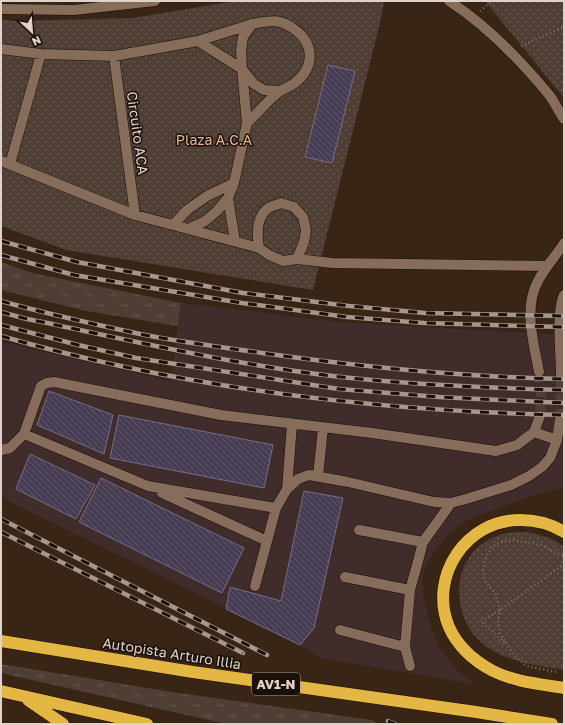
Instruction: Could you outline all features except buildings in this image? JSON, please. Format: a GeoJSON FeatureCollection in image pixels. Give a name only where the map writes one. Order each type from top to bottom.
{"type":"FeatureCollection","features":[{"type":"Feature","properties":{"kind":"highway"},"geometry":{"type":"LineString","coordinates":[[564,532],[540,522],[516,520],[496,524],[476,533],[460,550],[450,567],[446,579],[443,599],[446,617],[453,635],[465,652],[493,671],[512,678],[564,688]]}},
{"type":"Feature","properties":{"kind":"highway","name":"Autopista Arturo Illia"},"geometry":{"type":"LineString","coordinates":[[1,641],[193,672],[552,724]]}},
{"type":"Feature","properties":{"kind":"highway"},"geometry":{"type":"LineString","coordinates":[[1,691],[147,724]]}},
{"type":"Feature","properties":{"kind":"highway"},"geometry":{"type":"LineString","coordinates":[[22,696],[63,724]]}},
{"type":"Feature","properties":{"kind":"street"},"geometry":{"type":"LineString","coordinates":[[1,9],[74,10],[155,1]]}},
{"type":"Feature","properties":{"kind":"street"},"geometry":{"type":"LineString","coordinates":[[449,1],[469,14],[510,52],[550,97],[564,119]]}},
{"type":"Feature","properties":{"kind":"street"},"geometry":{"type":"LineString","coordinates":[[1,49],[41,54],[114,56],[198,41],[252,24],[272,20],[289,25],[302,36],[309,48],[308,69],[296,82],[280,91],[247,123]]}},
{"type":"Feature","properties":{"kind":"street"},"geometry":{"type":"LineString","coordinates":[[188,229],[205,220],[217,211],[228,198],[234,183],[247,123],[240,50],[243,37],[252,24]]}},
{"type":"Feature","properties":{"kind":"street"},"geometry":{"type":"LineString","coordinates":[[198,41],[242,68],[254,84],[264,90],[280,91]]}},
{"type":"Feature","properties":{"kind":"street"},"geometry":{"type":"LineString","coordinates":[[41,54],[5,163],[135,214],[259,248],[269,255],[283,261],[297,259],[332,263],[547,266]]}},
{"type":"Feature","properties":{"kind":"street","name":"Circuito ACA"},"geometry":{"type":"LineString","coordinates":[[114,56],[135,214]]}},
{"type":"Feature","properties":{"kind":"street"},"geometry":{"type":"LineString","coordinates":[[173,225],[186,210],[207,196],[234,183]]}},
{"type":"Feature","properties":{"kind":"street"},"geometry":{"type":"LineString","coordinates":[[228,198],[235,241]]}},
{"type":"Feature","properties":{"kind":"street"},"geometry":{"type":"LineString","coordinates":[[259,248],[256,234],[259,221],[266,209],[281,203],[294,207],[303,217],[306,230],[304,242],[297,259]]}},
{"type":"Feature","properties":{"kind":"street"},"geometry":{"type":"LineString","coordinates":[[539,372],[532,332],[532,296],[537,282],[564,243]]}},
{"type":"Feature","properties":{"kind":"street"},"geometry":{"type":"LineString","coordinates":[[561,374],[560,314],[564,295]]}},
{"type":"Feature","properties":{"kind":"street"},"geometry":{"type":"LineString","coordinates":[[1,450],[10,448],[24,434],[41,386],[54,382],[221,415],[372,433],[496,451],[517,445],[534,432],[540,416]]}},
{"type":"Feature","properties":{"kind":"street"},"geometry":{"type":"LineString","coordinates":[[254,586],[276,508],[287,489],[298,479],[309,475],[318,476],[434,502],[451,503],[510,485],[529,476],[542,467],[550,458],[557,440],[560,419]]}},
{"type":"Feature","properties":{"kind":"street"},"geometry":{"type":"LineString","coordinates":[[287,489],[292,424]]}},
{"type":"Feature","properties":{"kind":"street"},"geometry":{"type":"LineString","coordinates":[[318,476],[323,428]]}},
{"type":"Feature","properties":{"kind":"street"},"geometry":{"type":"LineString","coordinates":[[534,432],[557,440]]}},
{"type":"Feature","properties":{"kind":"street"},"geometry":{"type":"LineString","coordinates":[[24,434],[148,486],[267,541]]}},
{"type":"Feature","properties":{"kind":"street"},"geometry":{"type":"LineString","coordinates":[[148,486],[276,508]]}},
{"type":"Feature","properties":{"kind":"street"},"geometry":{"type":"LineString","coordinates":[[410,666],[405,647],[410,590],[423,542],[451,503]]}},
{"type":"Feature","properties":{"kind":"street"},"geometry":{"type":"LineString","coordinates":[[358,530],[423,542]]}},
{"type":"Feature","properties":{"kind":"street"},"geometry":{"type":"LineString","coordinates":[[345,577],[410,590]]}},
{"type":"Feature","properties":{"kind":"street"},"geometry":{"type":"LineString","coordinates":[[340,630],[405,647]]}},
{"type":"Feature","properties":{"kind":"path"},"geometry":{"type":"LineString","coordinates":[[510,52],[564,27]]}},
{"type":"Feature","properties":{"kind":"path"},"geometry":{"type":"LineString","coordinates":[[557,672],[527,666],[517,658],[507,645],[500,633],[498,623],[500,610],[496,595],[485,581],[483,571],[486,557],[492,548],[501,542],[513,540],[541,545],[564,557]]}},
{"type":"Feature","properties":{"kind":"path"},"geometry":{"type":"LineString","coordinates":[[507,645],[480,621],[500,610],[564,564]]}},
{"type":"Feature","properties":{"kind":"shaded area"},"geometry":{"type":"Polygon","coordinates":[[[181,303],[338,322],[564,335],[564,488],[537,494],[470,519],[449,533],[425,566],[422,581],[424,599],[430,625],[440,649],[459,672],[475,684],[321,658],[300,645],[1,497],[1,342],[171,381],[181,303]]]}},
{"type":"Feature","properties":{"kind":"green space","name":"Plaza A.C.A"},"geometry":{"type":"Polygon","coordinates":[[[236,1],[384,1],[381,19],[313,290],[66,250],[1,226],[1,19],[14,21],[132,18],[236,1]]]}},
{"type":"Feature","properties":{"kind":"green space"},"geometry":{"type":"Polygon","coordinates":[[[485,1],[564,1],[564,98],[485,1]]]}},
{"type":"Feature","properties":{"kind":"green space"},"geometry":{"type":"Polygon","coordinates":[[[1,262],[32,273],[181,303],[178,326],[86,311],[1,290],[1,262]]]}},
{"type":"Feature","properties":{"kind":"green space"},"geometry":{"type":"Polygon","coordinates":[[[515,532],[527,532],[547,537],[564,547],[564,670],[522,662],[501,655],[483,644],[472,632],[464,618],[460,602],[459,587],[462,572],[469,558],[480,546],[494,537],[515,532]]]}},
{"type":"Feature","properties":{"kind":"green space"},"geometry":{"type":"Polygon","coordinates":[[[1,664],[172,692],[372,720],[379,724],[226,724],[1,673],[1,664]]]}},
{"type":"Feature","properties":{"kind":"tunnel"},"geometry":{"type":"LineString","coordinates":[[539,372],[541,395],[540,416]]}},
{"type":"Feature","properties":{"kind":"tunnel"},"geometry":{"type":"LineString","coordinates":[[560,419],[561,374]]}},
{"type":"Feature","properties":{"kind":"railway"},"geometry":{"type":"LineString","coordinates":[[1,241],[77,262],[243,293],[349,306],[425,313],[564,316]]}},
{"type":"Feature","properties":{"kind":"railway"},"geometry":{"type":"LineString","coordinates":[[1,255],[74,275],[242,303],[347,317],[424,323],[564,327]]}},
{"type":"Feature","properties":{"kind":"railway"},"geometry":{"type":"LineString","coordinates":[[1,301],[53,315],[140,334],[262,353],[337,363],[450,374],[564,379]]}},
{"type":"Feature","properties":{"kind":"railway"},"geometry":{"type":"LineString","coordinates":[[1,312],[23,318],[221,359],[301,372],[369,380],[425,384],[564,390]]}},
{"type":"Feature","properties":{"kind":"railway"},"geometry":{"type":"LineString","coordinates":[[1,325],[136,358],[339,389],[439,397],[564,403]]}},
{"type":"Feature","properties":{"kind":"railway"},"geometry":{"type":"LineString","coordinates":[[1,336],[69,354],[139,370],[280,394],[422,408],[494,413],[564,415]]}},
{"type":"Feature","properties":{"kind":"railway"},"geometry":{"type":"LineString","coordinates":[[1,519],[267,655]]}},
{"type":"Feature","properties":{"kind":"railway"},"geometry":{"type":"LineString","coordinates":[[1,532],[243,653]]}},
{"type":"Feature","properties":{"kind":"railway"},"geometry":{"type":"LineString","coordinates":[[388,721],[395,724]]}}]}
